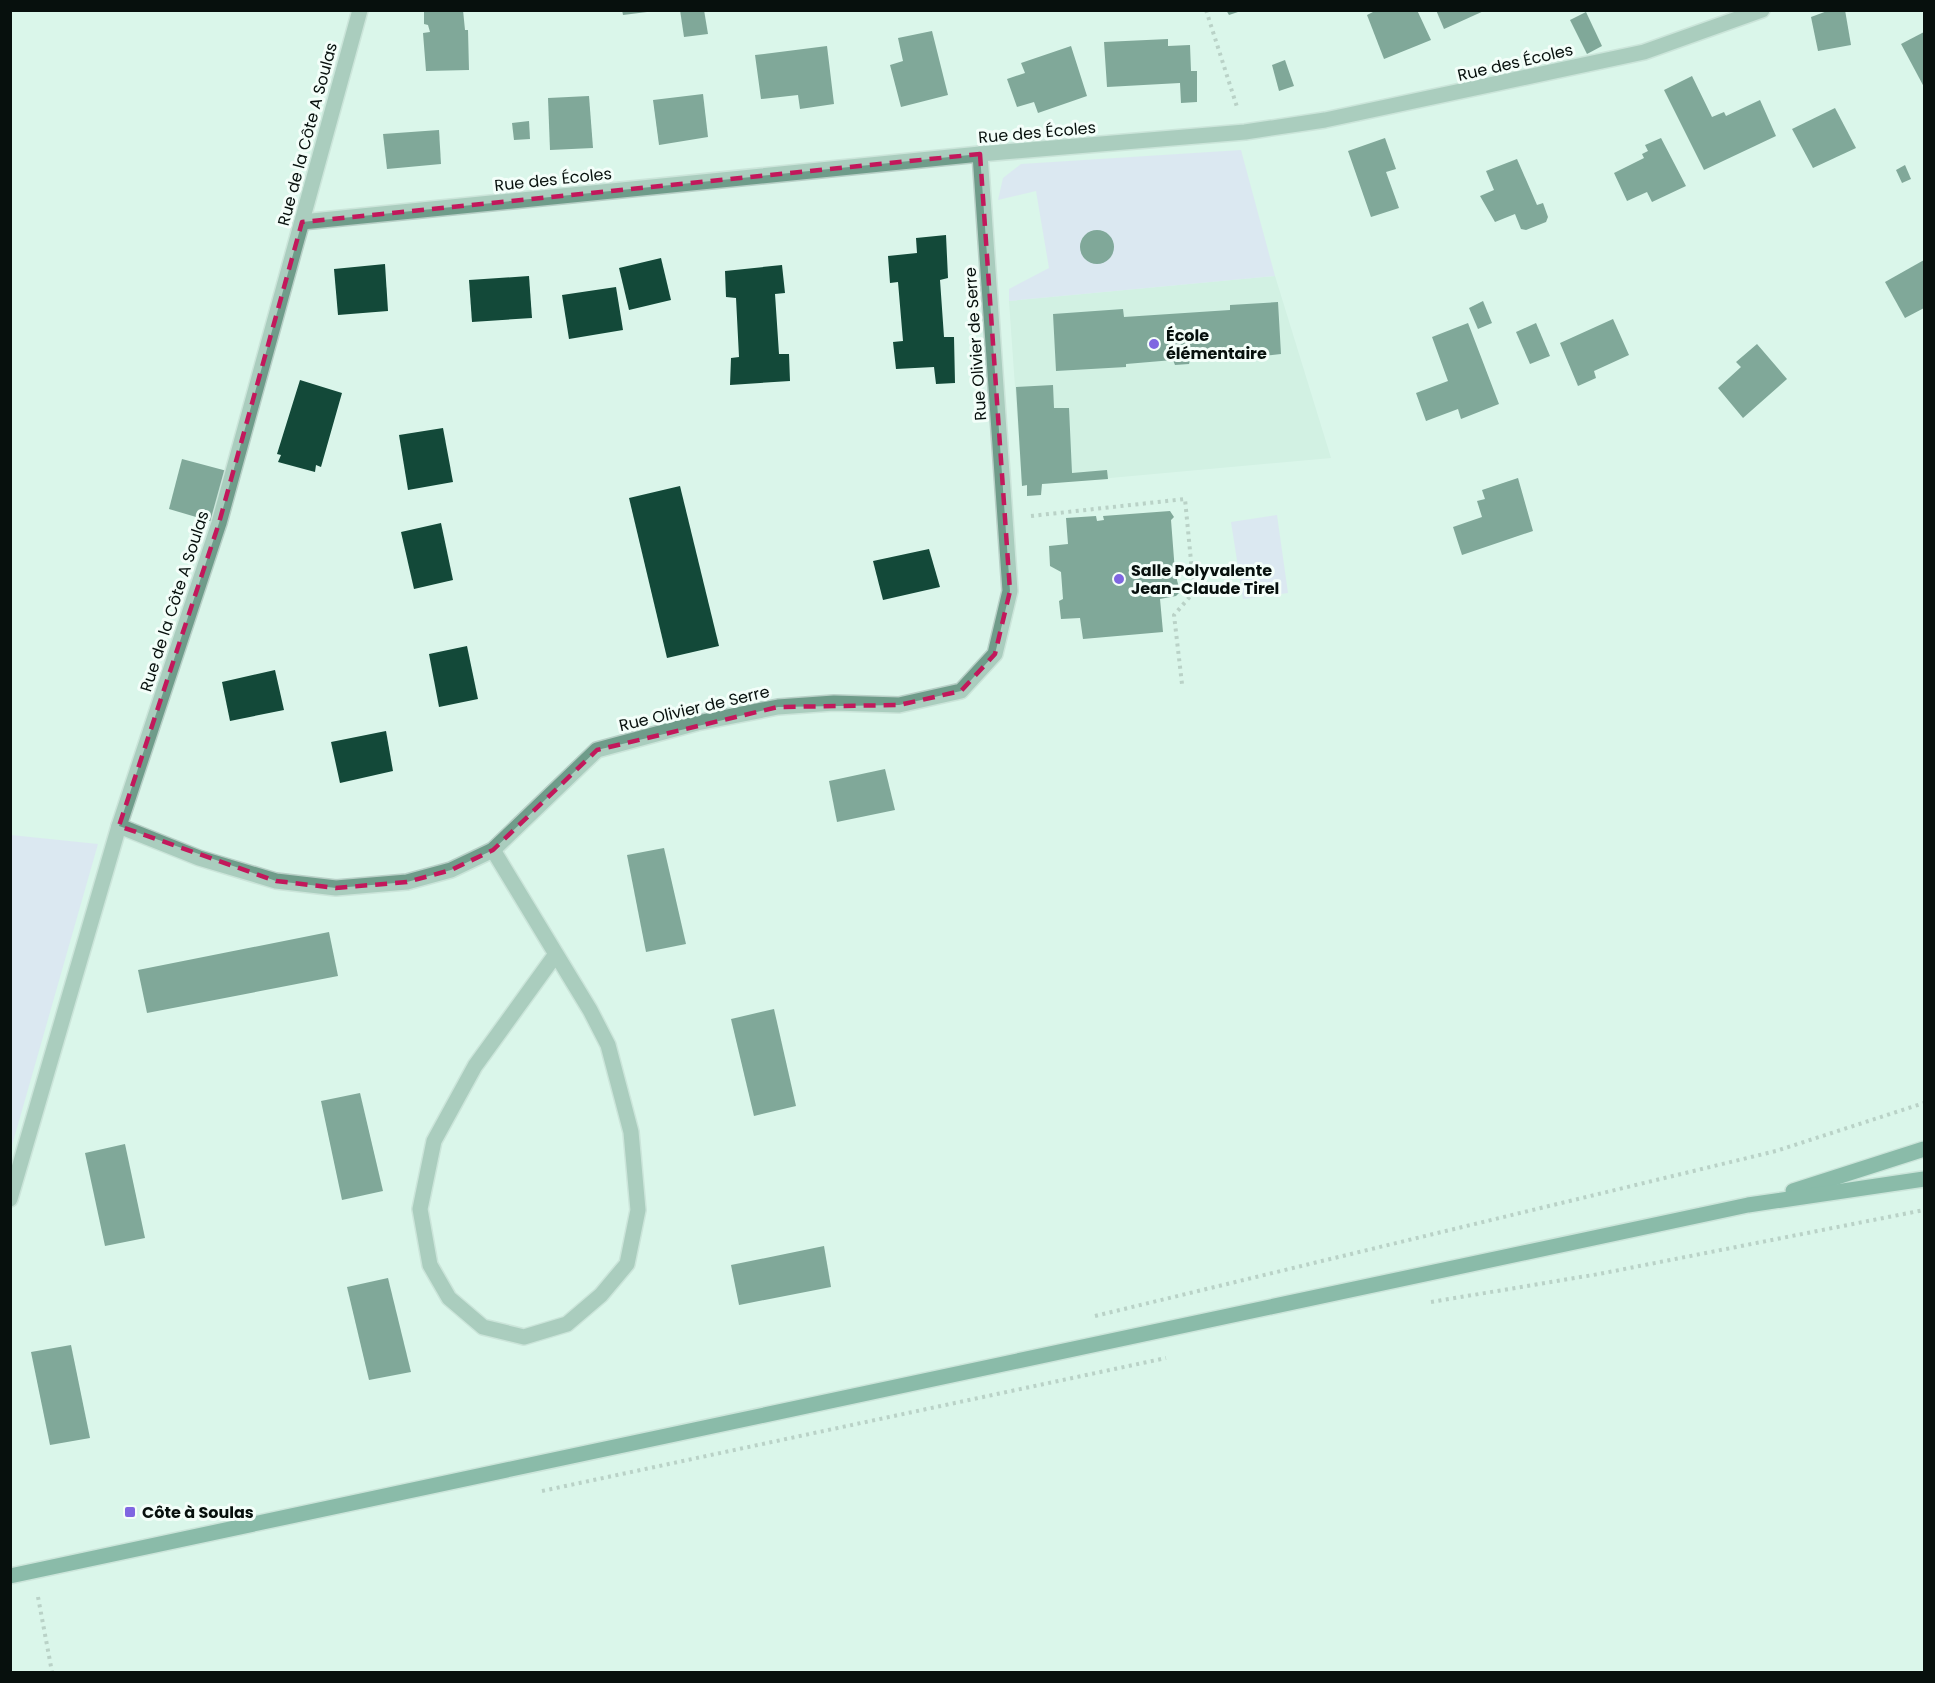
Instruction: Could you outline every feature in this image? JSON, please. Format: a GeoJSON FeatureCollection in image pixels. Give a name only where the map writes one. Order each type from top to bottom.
{"type":"FeatureCollection","features":[{"type":"Feature","properties":{"kind":"main road"},"geometry":{"type":"LineString","coordinates":[[1748,1205],[1924,1149]]}},
{"type":"Feature","properties":{"kind":"main road"},"geometry":{"type":"LineString","coordinates":[[10,1576],[1748,1205],[1924,1179]]}},
{"type":"Feature","properties":{"kind":"street","name":"Rue de la Côte A Soulas"},"geometry":{"type":"LineString","coordinates":[[10,1199],[119,826],[219,523],[360,10]]}},
{"type":"Feature","properties":{"kind":"street","name":"Rue des Écoles"},"geometry":{"type":"LineString","coordinates":[[302,222],[980,154],[1245,132],[1392,107],[1644,52],[1762,10]]}},
{"type":"Feature","properties":{"kind":"street","name":"Rue Olivier de Serre"},"geometry":{"type":"LineString","coordinates":[[119,826],[199,858],[276,881],[336,888],[406,882],[451,870],[493,850],[597,750],[697,723],[778,707],[834,703],[899,705],[961,691],[995,654],[1010,591],[980,154]]}},
{"type":"Feature","properties":{"kind":"street"},"geometry":{"type":"LineString","coordinates":[[493,850],[556,954],[608,1045],[631,1132],[638,1210],[627,1264],[602,1295],[567,1324],[524,1337],[483,1327],[448,1298],[430,1265],[420,1209],[434,1141],[475,1066],[556,954]]}},
{"type":"Feature","properties":{"kind":"path"},"geometry":{"type":"LineString","coordinates":[[1206,10],[1245,132]]}},
{"type":"Feature","properties":{"kind":"path"},"geometry":{"type":"LineString","coordinates":[[1006,519],[1185,500],[1194,592],[1174,615],[1182,684]]}},
{"type":"Feature","properties":{"kind":"path"},"geometry":{"type":"LineString","coordinates":[[1086,1318],[1776,1151],[1924,1103]]}},
{"type":"Feature","properties":{"kind":"path"},"geometry":{"type":"LineString","coordinates":[[1428,1302],[1599,1274],[1924,1210]]}},
{"type":"Feature","properties":{"kind":"path"},"geometry":{"type":"LineString","coordinates":[[538,1492],[1177,1356]]}},
{"type":"Feature","properties":{"kind":"path"},"geometry":{"type":"LineString","coordinates":[[33,1571],[52,1672]]}},
{"type":"Feature","properties":{"kind":"path"},"geometry":{"type":"LineString","coordinates":[[29,1601],[50,1596]]}},
{"type":"Feature","properties":{"kind":"highlighted area"},"geometry":{"type":"Polygon","coordinates":[[[980,154],[1010,591],[995,654],[961,691],[899,705],[778,707],[597,750],[493,850],[451,870],[407,882],[336,888],[276,881],[119,826],[219,523],[302,222],[980,154]]]}},
{"type":"Feature","properties":{"kind":"shaded area"},"geometry":{"type":"Polygon","coordinates":[[[1241,150],[1275,276],[1009,301],[1009,289],[1049,268],[1036,191],[998,200],[1003,178],[1021,164],[1241,150]]]}},
{"type":"Feature","properties":{"kind":"shaded area","name":"École élémentaire"},"geometry":{"type":"Polygon","coordinates":[[[1275,276],[1331,458],[1022,486],[1009,301],[1275,276]]]}},
{"type":"Feature","properties":{"kind":"shaded area"},"geometry":{"type":"Polygon","coordinates":[[[1277,515],[1288,593],[1243,599],[1231,522],[1277,515]]]}},
{"type":"Feature","properties":{"kind":"shaded area"},"geometry":{"type":"Polygon","coordinates":[[[10,835],[98,844],[11,1149],[10,835]]]}},
{"type":"Feature","properties":{"kind":"building"},"geometry":{"type":"Polygon","coordinates":[[[424,10],[463,10],[465,30],[468,30],[469,70],[426,71],[423,33],[430,32],[428,25],[424,24],[424,10]]]}},
{"type":"Feature","properties":{"kind":"building"},"geometry":{"type":"Polygon","coordinates":[[[622,10],[647,10],[647,12],[623,15],[622,10]]]}},
{"type":"Feature","properties":{"kind":"building"},"geometry":{"type":"Polygon","coordinates":[[[680,10],[704,10],[708,34],[684,37],[680,10]]]}},
{"type":"Feature","properties":{"kind":"building"},"geometry":{"type":"Polygon","coordinates":[[[1226,10],[1241,10],[1241,11],[1229,15],[1226,10]]]}},
{"type":"Feature","properties":{"kind":"building"},"geometry":{"type":"Polygon","coordinates":[[[1377,10],[1417,10],[1431,40],[1384,59],[1367,15],[1377,10]]]}},
{"type":"Feature","properties":{"kind":"building"},"geometry":{"type":"Polygon","coordinates":[[[1436,10],[1486,10],[1444,29],[1436,10]]]}},
{"type":"Feature","properties":{"kind":"building"},"geometry":{"type":"Polygon","coordinates":[[[1830,10],[1845,10],[1851,45],[1818,51],[1811,17],[1830,10]]]}},
{"type":"Feature","properties":{"kind":"building"},"geometry":{"type":"Polygon","coordinates":[[[1586,12],[1602,46],[1587,54],[1570,20],[1586,12]]]}},
{"type":"Feature","properties":{"kind":"building"},"geometry":{"type":"Polygon","coordinates":[[[932,31],[948,95],[901,107],[890,65],[903,61],[898,38],[932,31]]]}},
{"type":"Feature","properties":{"kind":"building"},"geometry":{"type":"Polygon","coordinates":[[[1924,32],[1924,87],[1901,44],[1924,32]]]}},
{"type":"Feature","properties":{"kind":"building"},"geometry":{"type":"Polygon","coordinates":[[[1168,39],[1168,46],[1190,45],[1191,71],[1197,71],[1197,102],[1181,103],[1180,83],[1107,87],[1104,42],[1168,39]]]}},
{"type":"Feature","properties":{"kind":"building"},"geometry":{"type":"Polygon","coordinates":[[[827,46],[834,104],[800,109],[798,95],[761,99],[755,55],[827,46]]]}},
{"type":"Feature","properties":{"kind":"building"},"geometry":{"type":"Polygon","coordinates":[[[1071,46],[1087,96],[1038,113],[1034,102],[1017,107],[1007,79],[1025,73],[1021,63],[1071,46]]]}},
{"type":"Feature","properties":{"kind":"building"},"geometry":{"type":"Polygon","coordinates":[[[1285,60],[1294,86],[1279,91],[1272,65],[1285,60]]]}},
{"type":"Feature","properties":{"kind":"building"},"geometry":{"type":"Polygon","coordinates":[[[1692,76],[1712,117],[1724,112],[1726,116],[1760,100],[1776,136],[1704,170],[1664,90],[1692,76]]]}},
{"type":"Feature","properties":{"kind":"building"},"geometry":{"type":"Polygon","coordinates":[[[703,94],[708,137],[659,145],[653,100],[703,94]]]}},
{"type":"Feature","properties":{"kind":"building"},"geometry":{"type":"Polygon","coordinates":[[[589,96],[593,148],[550,150],[548,98],[589,96]]]}},
{"type":"Feature","properties":{"kind":"building"},"geometry":{"type":"Polygon","coordinates":[[[1835,108],[1856,148],[1813,168],[1792,129],[1835,108]]]}},
{"type":"Feature","properties":{"kind":"building"},"geometry":{"type":"Polygon","coordinates":[[[529,121],[530,139],[514,140],[512,123],[529,121]]]}},
{"type":"Feature","properties":{"kind":"building"},"geometry":{"type":"Polygon","coordinates":[[[439,130],[441,164],[387,169],[383,134],[439,130]]]}},
{"type":"Feature","properties":{"kind":"building"},"geometry":{"type":"Polygon","coordinates":[[[1385,138],[1396,169],[1386,172],[1399,208],[1371,217],[1348,151],[1385,138]]]}},
{"type":"Feature","properties":{"kind":"building"},"geometry":{"type":"Polygon","coordinates":[[[1661,138],[1686,186],[1652,202],[1647,192],[1627,201],[1614,173],[1644,158],[1642,154],[1648,151],[1645,145],[1661,138]]]}},
{"type":"Feature","properties":{"kind":"building"},"geometry":{"type":"Polygon","coordinates":[[[1517,159],[1537,205],[1543,203],[1548,217],[1546,222],[1526,230],[1521,229],[1515,214],[1495,222],[1480,196],[1494,190],[1486,171],[1517,159]]]}},
{"type":"Feature","properties":{"kind":"building"},"geometry":{"type":"Polygon","coordinates":[[[1905,165],[1911,179],[1902,183],[1896,170],[1905,165]]]}},
{"type":"Feature","properties":{"kind":"building"},"geometry":{"type":"Polygon","coordinates":[[[1097,230],[1109,235],[1114,247],[1109,259],[1097,264],[1085,259],[1080,247],[1085,235],[1097,230]]]}},
{"type":"Feature","properties":{"kind":"building"},"geometry":{"type":"Polygon","coordinates":[[[946,235],[948,278],[940,280],[944,337],[954,337],[955,383],[936,384],[934,367],[896,369],[893,342],[903,341],[898,282],[890,283],[888,256],[917,253],[916,238],[946,235]]]}},
{"type":"Feature","properties":{"kind":"building"},"geometry":{"type":"Polygon","coordinates":[[[661,258],[671,300],[629,310],[619,268],[661,258]]]}},
{"type":"Feature","properties":{"kind":"building"},"geometry":{"type":"Polygon","coordinates":[[[1924,260],[1924,308],[1905,318],[1885,282],[1924,260]]]}},
{"type":"Feature","properties":{"kind":"building"},"geometry":{"type":"Polygon","coordinates":[[[385,264],[388,311],[338,315],[334,269],[385,264]]]}},
{"type":"Feature","properties":{"kind":"building"},"geometry":{"type":"Polygon","coordinates":[[[782,265],[785,293],[775,294],[779,354],[789,354],[790,381],[730,385],[731,358],[739,357],[736,298],[726,297],[725,271],[782,265]]]}},
{"type":"Feature","properties":{"kind":"building"},"geometry":{"type":"Polygon","coordinates":[[[529,276],[532,318],[472,322],[469,280],[529,276]]]}},
{"type":"Feature","properties":{"kind":"building"},"geometry":{"type":"Polygon","coordinates":[[[616,287],[623,330],[569,339],[562,295],[616,287]]]}},
{"type":"Feature","properties":{"kind":"building"},"geometry":{"type":"Polygon","coordinates":[[[1483,301],[1492,323],[1478,329],[1469,308],[1483,301]]]}},
{"type":"Feature","properties":{"kind":"building"},"geometry":{"type":"Polygon","coordinates":[[[1278,302],[1281,354],[1234,359],[1232,356],[1190,360],[1189,364],[1175,365],[1173,360],[1126,364],[1126,367],[1056,371],[1053,314],[1123,309],[1124,317],[1230,310],[1230,305],[1278,302]]]}},
{"type":"Feature","properties":{"kind":"building"},"geometry":{"type":"Polygon","coordinates":[[[1613,319],[1629,355],[1594,371],[1596,378],[1578,386],[1560,343],[1613,319]]]}},
{"type":"Feature","properties":{"kind":"building"},"geometry":{"type":"Polygon","coordinates":[[[1468,323],[1499,404],[1461,419],[1458,409],[1426,421],[1416,393],[1448,381],[1432,337],[1468,323]]]}},
{"type":"Feature","properties":{"kind":"building"},"geometry":{"type":"Polygon","coordinates":[[[1536,323],[1550,356],[1530,364],[1516,332],[1536,323]]]}},
{"type":"Feature","properties":{"kind":"building"},"geometry":{"type":"Polygon","coordinates":[[[1757,344],[1787,379],[1743,418],[1718,388],[1741,367],[1736,362],[1757,344]]]}},
{"type":"Feature","properties":{"kind":"building"},"geometry":{"type":"Polygon","coordinates":[[[300,380],[342,393],[321,467],[316,465],[315,472],[278,462],[281,455],[277,454],[300,380]]]}},
{"type":"Feature","properties":{"kind":"building"},"geometry":{"type":"Polygon","coordinates":[[[1053,385],[1054,408],[1069,408],[1072,473],[1107,470],[1108,479],[1042,484],[1041,495],[1027,496],[1027,485],[1022,486],[1016,387],[1053,385]]]}},
{"type":"Feature","properties":{"kind":"building"},"geometry":{"type":"Polygon","coordinates":[[[443,428],[453,482],[408,490],[399,435],[443,428]]]}},
{"type":"Feature","properties":{"kind":"building"},"geometry":{"type":"Polygon","coordinates":[[[182,459],[227,471],[213,522],[169,509],[182,459]]]}},
{"type":"Feature","properties":{"kind":"building"},"geometry":{"type":"Polygon","coordinates":[[[1518,478],[1533,531],[1462,555],[1453,527],[1482,517],[1477,501],[1485,499],[1482,490],[1518,478]]]}},
{"type":"Feature","properties":{"kind":"building"},"geometry":{"type":"Polygon","coordinates":[[[680,486],[719,646],[667,658],[629,498],[680,486]]]}},
{"type":"Feature","properties":{"kind":"building","name":"Salle Polyvalente Jean-Claude Tirel"},"geometry":{"type":"Polygon","coordinates":[[[1170,511],[1174,517],[1171,520],[1175,572],[1180,592],[1176,596],[1160,599],[1163,632],[1083,639],[1080,618],[1061,619],[1059,601],[1063,599],[1061,572],[1050,566],[1049,546],[1068,544],[1066,518],[1096,516],[1097,521],[1104,520],[1103,516],[1170,511]]]}},
{"type":"Feature","properties":{"kind":"building"},"geometry":{"type":"Polygon","coordinates":[[[441,523],[453,580],[414,589],[401,532],[441,523]]]}},
{"type":"Feature","properties":{"kind":"building"},"geometry":{"type":"Polygon","coordinates":[[[929,549],[940,587],[883,600],[873,561],[929,549]]]}},
{"type":"Feature","properties":{"kind":"building"},"geometry":{"type":"Polygon","coordinates":[[[467,646],[478,699],[439,707],[429,654],[467,646]]]}},
{"type":"Feature","properties":{"kind":"building"},"geometry":{"type":"Polygon","coordinates":[[[275,670],[284,710],[230,721],[222,682],[275,670]]]}},
{"type":"Feature","properties":{"kind":"building"},"geometry":{"type":"Polygon","coordinates":[[[386,731],[393,771],[340,783],[331,742],[386,731]]]}},
{"type":"Feature","properties":{"kind":"building"},"geometry":{"type":"Polygon","coordinates":[[[885,769],[895,810],[837,822],[829,781],[885,769]]]}},
{"type":"Feature","properties":{"kind":"building"},"geometry":{"type":"Polygon","coordinates":[[[664,848],[686,944],[646,952],[627,855],[664,848]]]}},
{"type":"Feature","properties":{"kind":"building"},"geometry":{"type":"Polygon","coordinates":[[[329,932],[338,976],[147,1013],[138,970],[329,932]]]}},
{"type":"Feature","properties":{"kind":"building"},"geometry":{"type":"Polygon","coordinates":[[[774,1009],[796,1106],[754,1116],[731,1019],[774,1009]]]}},
{"type":"Feature","properties":{"kind":"building"},"geometry":{"type":"Polygon","coordinates":[[[360,1093],[383,1191],[342,1200],[321,1101],[360,1093]]]}},
{"type":"Feature","properties":{"kind":"building"},"geometry":{"type":"Polygon","coordinates":[[[125,1144],[145,1238],[105,1246],[85,1153],[125,1144]]]}},
{"type":"Feature","properties":{"kind":"building"},"geometry":{"type":"Polygon","coordinates":[[[824,1246],[831,1287],[739,1305],[731,1265],[824,1246]]]}},
{"type":"Feature","properties":{"kind":"building"},"geometry":{"type":"Polygon","coordinates":[[[388,1278],[411,1372],[369,1380],[347,1287],[388,1278]]]}},
{"type":"Feature","properties":{"kind":"building"},"geometry":{"type":"Polygon","coordinates":[[[71,1345],[90,1438],[50,1445],[31,1352],[71,1345]]]}},
{"type":"Feature","properties":{"kind":"place","name":"École élémentaire"},"geometry":{"type":"Point","coordinates":[1154,344]}},
{"type":"Feature","properties":{"kind":"place","name":"Salle Polyvalente Jean-Claude Tirel"},"geometry":{"type":"Point","coordinates":[1119,579]}},
{"type":"Feature","properties":{"kind":"place","name":"Côte à Soulas"},"geometry":{"type":"Point","coordinates":[130,1512]}}]}
